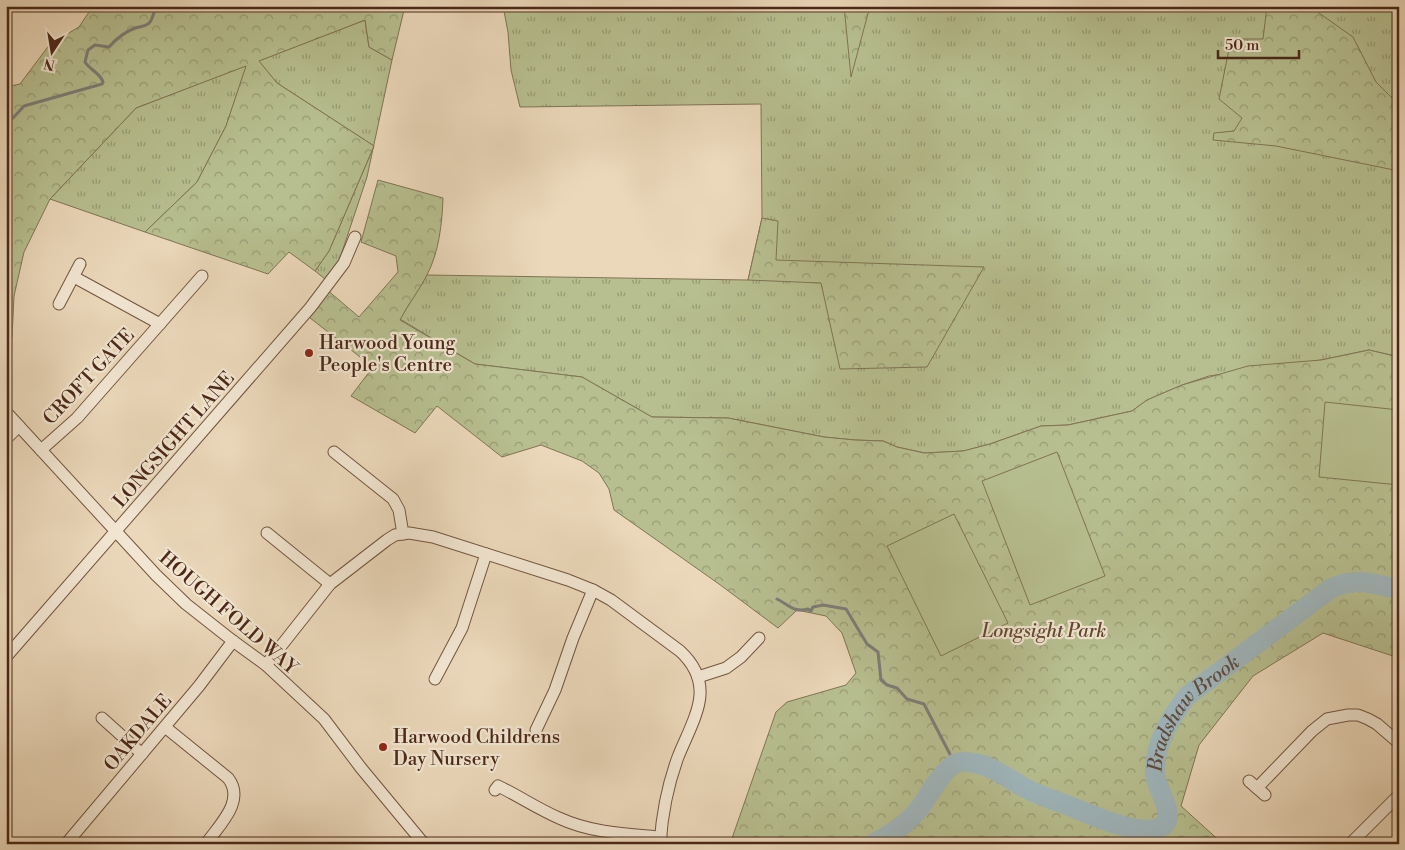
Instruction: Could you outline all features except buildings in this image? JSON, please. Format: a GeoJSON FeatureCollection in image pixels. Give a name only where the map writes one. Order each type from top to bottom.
{"type":"FeatureCollection","features":[{"type":"Feature","properties":{"kind":"street","name":"LONGSIGHT LANE"},"geometry":{"type":"LineString","coordinates":[[6,657],[310,308],[344,263],[355,237]]}},
{"type":"Feature","properties":{"kind":"street"},"geometry":{"type":"LineString","coordinates":[[59,304],[80,264]]}},
{"type":"Feature","properties":{"kind":"street","name":"CROFT GATE"},"geometry":{"type":"LineString","coordinates":[[41,450],[77,418],[201,275]]}},
{"type":"Feature","properties":{"kind":"street","name":"CROFT GATE"},"geometry":{"type":"LineString","coordinates":[[74,277],[160,324]]}},
{"type":"Feature","properties":{"kind":"street","name":"HOUGH FOLD WAY"},"geometry":{"type":"LineString","coordinates":[[6,412],[174,592],[233,641],[266,665],[324,719],[360,768],[424,844]]}},
{"type":"Feature","properties":{"kind":"street"},"geometry":{"type":"LineString","coordinates":[[6,439],[19,426]]}},
{"type":"Feature","properties":{"kind":"street"},"geometry":{"type":"LineString","coordinates":[[332,450],[393,499],[399,510],[402,534]]}},
{"type":"Feature","properties":{"kind":"street"},"geometry":{"type":"LineString","coordinates":[[265,531],[330,584]]}},
{"type":"Feature","properties":{"kind":"street"},"geometry":{"type":"LineString","coordinates":[[266,665],[330,584],[376,547],[395,535],[402,534],[424,535],[568,580],[593,590],[611,600],[680,651],[690,662],[698,677],[700,696],[698,707],[676,760],[660,840],[582,826],[560,819],[498,786],[495,790]]}},
{"type":"Feature","properties":{"kind":"street"},"geometry":{"type":"LineString","coordinates":[[434,679],[462,628],[486,554]]}},
{"type":"Feature","properties":{"kind":"street"},"geometry":{"type":"LineString","coordinates":[[535,730],[555,690],[573,638],[593,590]]}},
{"type":"Feature","properties":{"kind":"street"},"geometry":{"type":"LineString","coordinates":[[698,677],[726,668],[741,657],[759,638]]}},
{"type":"Feature","properties":{"kind":"street","name":"OAKDALE"},"geometry":{"type":"LineString","coordinates":[[66,844],[199,686],[233,641]]}},
{"type":"Feature","properties":{"kind":"street"},"geometry":{"type":"LineString","coordinates":[[1257,788],[1312,731],[1327,719],[1338,716],[1358,715],[1377,724],[1399,743]]}},
{"type":"Feature","properties":{"kind":"street"},"geometry":{"type":"LineString","coordinates":[[102,719],[142,754]]}},
{"type":"Feature","properties":{"kind":"street"},"geometry":{"type":"LineString","coordinates":[[164,727],[228,778],[234,789],[235,797],[230,811],[206,844]]}},
{"type":"Feature","properties":{"kind":"street"},"geometry":{"type":"LineString","coordinates":[[1350,844],[1399,795]]}},
{"type":"Feature","properties":{"kind":"green space"},"geometry":{"type":"Polygon","coordinates":[[[104,6],[405,6],[392,60],[369,47],[365,20],[259,61],[277,83],[374,146],[329,251],[315,271],[289,252],[268,274],[145,232],[197,182],[226,126],[246,66],[136,108],[50,199],[24,252],[14,296],[12,338],[6,345],[6,87],[20,84],[50,44],[79,27],[89,12],[104,6]]]}},
{"type":"Feature","properties":{"kind":"green space"},"geometry":{"type":"Polygon","coordinates":[[[503,6],[1399,6],[1399,357],[1369,350],[1321,360],[1209,376],[1147,400],[1132,411],[1068,425],[1041,426],[964,451],[925,453],[897,447],[883,441],[824,437],[728,418],[652,417],[582,377],[475,364],[400,319],[427,275],[748,280],[762,218],[761,104],[520,107],[511,70],[508,32],[503,6]]]}},
{"type":"Feature","properties":{"kind":"green space"},"geometry":{"type":"Polygon","coordinates":[[[844,6],[870,6],[851,77],[844,6]]]}},
{"type":"Feature","properties":{"kind":"green space"},"geometry":{"type":"Polygon","coordinates":[[[1267,6],[1309,6],[1353,37],[1376,82],[1393,99],[1399,101],[1399,171],[1276,146],[1213,140],[1214,133],[1234,131],[1242,118],[1219,99],[1231,39],[1263,39],[1267,6]]]}},
{"type":"Feature","properties":{"kind":"green space"},"geometry":{"type":"Polygon","coordinates":[[[365,20],[369,47],[392,60],[374,146],[277,83],[258,61],[365,20]]]}},
{"type":"Feature","properties":{"kind":"green space"},"geometry":{"type":"Polygon","coordinates":[[[247,65],[226,126],[197,182],[145,232],[50,199],[136,108],[247,65]]]}},
{"type":"Feature","properties":{"kind":"green space"},"geometry":{"type":"Polygon","coordinates":[[[373,148],[367,177],[339,261],[325,279],[315,271],[329,251],[373,148]]]}},
{"type":"Feature","properties":{"kind":"green space","name":"Longsight Park"},"geometry":{"type":"Polygon","coordinates":[[[378,180],[443,198],[441,228],[431,266],[400,320],[475,364],[582,377],[652,417],[728,418],[824,437],[883,441],[897,447],[924,453],[963,451],[990,444],[1041,426],[1068,425],[1132,411],[1147,400],[1182,385],[1248,366],[1321,360],[1369,350],[1399,357],[1399,658],[1323,633],[1253,676],[1199,745],[1181,806],[1223,844],[730,844],[776,712],[787,702],[846,685],[856,673],[842,633],[826,616],[797,610],[778,628],[614,510],[609,489],[599,473],[582,461],[541,445],[502,457],[437,406],[415,433],[351,396],[373,367],[305,314],[326,289],[359,317],[398,272],[396,256],[361,242],[378,180]]]}},
{"type":"Feature","properties":{"kind":"green space"},"geometry":{"type":"Polygon","coordinates":[[[762,218],[778,221],[776,260],[984,267],[927,367],[840,369],[821,283],[748,280],[762,218]]]}},
{"type":"Feature","properties":{"kind":"green space"},"geometry":{"type":"Polygon","coordinates":[[[1325,402],[1399,410],[1399,485],[1319,477],[1325,402]]]}},
{"type":"Feature","properties":{"kind":"green space"},"geometry":{"type":"Polygon","coordinates":[[[1057,452],[1105,576],[1030,605],[982,481],[1057,452]]]}},
{"type":"Feature","properties":{"kind":"green space"},"geometry":{"type":"Polygon","coordinates":[[[954,514],[1008,623],[941,656],[887,546],[954,514]]]}},
{"type":"Feature","properties":{"kind":"waterway"},"geometry":{"type":"LineString","coordinates":[[6,115],[13,118],[24,106],[102,84],[100,76],[85,62],[88,50],[95,45],[109,47],[128,32],[147,25],[152,19],[156,6]]}},
{"type":"Feature","properties":{"kind":"waterway","name":"Bradshaw Brook"},"geometry":{"type":"LineString","coordinates":[[873,844],[908,820],[918,810],[938,780],[956,763],[962,762],[988,767],[1035,793],[1116,824],[1144,830],[1155,829],[1164,825],[1168,814],[1156,780],[1155,764],[1164,733],[1187,696],[1330,589],[1339,585],[1356,582],[1372,583],[1399,589]]}},
{"type":"Feature","properties":{"kind":"waterway"},"geometry":{"type":"LineString","coordinates":[[777,599],[799,610],[808,609],[811,611],[813,607],[823,605],[846,609],[867,644],[878,652],[881,680],[887,685],[897,688],[907,699],[924,704],[955,764]]}},
{"type":"Feature","properties":{"kind":"place","name":"Harwood Young People's Centre"},"geometry":{"type":"Point","coordinates":[309,353]}},
{"type":"Feature","properties":{"kind":"place","name":"Harwood Childrens Day Nursery"},"geometry":{"type":"Point","coordinates":[383,747]}}]}
